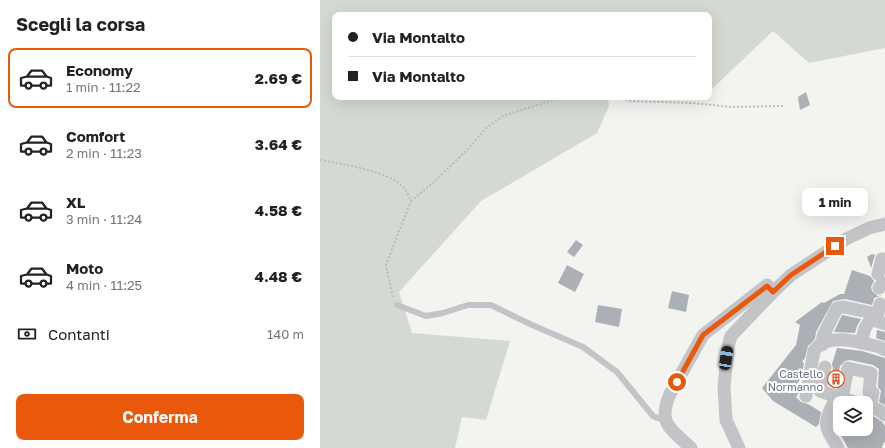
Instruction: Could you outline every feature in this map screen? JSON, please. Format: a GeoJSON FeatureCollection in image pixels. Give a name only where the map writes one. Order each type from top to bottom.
{"type":"FeatureCollection","features":[{"type":"Feature","properties":{"kind":"street"},"geometry":{"type":"LineString","coordinates":[[739,448],[726,420],[724,386],[728,347],[731,336],[791,275],[846,239],[869,228],[885,224]]}},
{"type":"Feature","properties":{"kind":"street"},"geometry":{"type":"LineString","coordinates":[[880,282],[882,259],[885,260]]}},
{"type":"Feature","properties":{"kind":"street"},"geometry":{"type":"LineString","coordinates":[[691,448],[668,427],[665,421],[666,404],[703,335],[767,286],[773,292]]}},
{"type":"Feature","properties":{"kind":"street"},"geometry":{"type":"LineString","coordinates":[[822,345],[823,336],[837,308],[844,307],[878,316]]}},
{"type":"Feature","properties":{"kind":"street"},"geometry":{"type":"LineString","coordinates":[[861,343],[865,328],[871,319],[878,316]]}},
{"type":"Feature","properties":{"kind":"street"},"geometry":{"type":"LineString","coordinates":[[806,396],[814,351],[817,347],[834,340],[842,339],[885,350]]}},
{"type":"Feature","properties":{"kind":"street"},"geometry":{"type":"LineString","coordinates":[[826,367],[820,391],[833,399]]}},
{"type":"Feature","properties":{"kind":"street"},"geometry":{"type":"LineString","coordinates":[[839,396],[848,368],[871,373],[869,392],[872,393],[871,396]]}},
{"type":"Feature","properties":{"kind":"street"},"geometry":{"type":"LineString","coordinates":[[833,406],[828,413],[825,424],[838,448]]}},
{"type":"Feature","properties":{"kind":"street"},"geometry":{"type":"LineString","coordinates":[[873,408],[879,410],[885,415]]}},
{"type":"Feature","properties":{"kind":"lane"},"geometry":{"type":"LineString","coordinates":[[397,305],[426,316],[443,314],[468,305],[491,305],[583,347],[617,372],[653,416],[665,421]]}},
{"type":"Feature","properties":{"kind":"path"},"geometry":{"type":"LineString","coordinates":[[397,305],[392,297],[386,266],[411,201],[433,183],[469,148],[486,128],[503,116],[553,100]]}},
{"type":"Feature","properties":{"kind":"path"},"geometry":{"type":"LineString","coordinates":[[627,100],[693,103],[731,107],[784,106]]}},
{"type":"Feature","properties":{"kind":"path"},"geometry":{"type":"LineString","coordinates":[[320,160],[348,165],[388,177],[404,187],[411,201]]}},
{"type":"Feature","properties":{"kind":"shaded area"},"geometry":{"type":"Polygon","coordinates":[[[320,0],[885,0],[885,48],[809,63],[773,31],[712,89],[712,12],[332,12],[332,100],[608,100],[609,106],[597,133],[481,201],[399,292],[412,333],[510,341],[486,420],[462,417],[455,448],[320,448],[320,0]]]}},
{"type":"Feature","properties":{"kind":"building"},"geometry":{"type":"Polygon","coordinates":[[[806,92],[810,105],[800,110],[798,97],[806,92]]]}},
{"type":"Feature","properties":{"kind":"building"},"geometry":{"type":"Polygon","coordinates":[[[576,240],[583,245],[574,257],[567,252],[576,240]]]}},
{"type":"Feature","properties":{"kind":"building"},"geometry":{"type":"Polygon","coordinates":[[[872,254],[875,255],[871,268],[867,257],[872,254]]]}},
{"type":"Feature","properties":{"kind":"building"},"geometry":{"type":"Polygon","coordinates":[[[567,265],[584,274],[575,292],[558,283],[567,265]]]}},
{"type":"Feature","properties":{"kind":"building"},"geometry":{"type":"Polygon","coordinates":[[[852,270],[870,276],[874,281],[871,287],[872,291],[878,296],[883,295],[874,298],[872,305],[845,299],[833,301],[816,332],[815,339],[808,346],[805,358],[802,362],[804,363],[801,378],[797,384],[800,386],[796,397],[801,402],[808,404],[821,412],[819,424],[816,427],[773,401],[762,388],[796,345],[800,325],[795,322],[822,302],[824,303],[840,294],[844,294],[852,270]]]}},
{"type":"Feature","properties":{"kind":"building"},"geometry":{"type":"Polygon","coordinates":[[[672,291],[689,295],[686,312],[668,308],[672,291]]]}},
{"type":"Feature","properties":{"kind":"building"},"geometry":{"type":"Polygon","coordinates":[[[598,305],[622,309],[619,327],[595,322],[598,305]]]}},
{"type":"Feature","properties":{"kind":"building"},"geometry":{"type":"Polygon","coordinates":[[[842,315],[861,319],[855,333],[834,332],[842,315]]]}},
{"type":"Feature","properties":{"kind":"building"},"geometry":{"type":"Polygon","coordinates":[[[877,330],[885,332],[885,341],[876,338],[877,330]]]}},
{"type":"Feature","properties":{"kind":"building"},"geometry":{"type":"Polygon","coordinates":[[[837,348],[862,351],[885,358],[885,405],[879,402],[881,391],[878,387],[879,369],[873,365],[850,360],[845,361],[840,366],[836,388],[829,386],[833,369],[832,364],[837,348]]]}},
{"type":"Feature","properties":{"kind":"building"},"geometry":{"type":"Polygon","coordinates":[[[873,416],[882,422],[885,426],[885,442],[882,448],[848,448],[841,436],[873,436],[873,416]]]}},
{"type":"Feature","properties":{"kind":"place","name":"Castello Normanno"},"geometry":{"type":"Point","coordinates":[836,379]}},
{"type":"Feature","properties":{"kind":"route"},"geometry":{"type":"LineString","coordinates":[[677,382],[703,335],[767,286],[773,292],[791,275],[835,246]]}}]}
